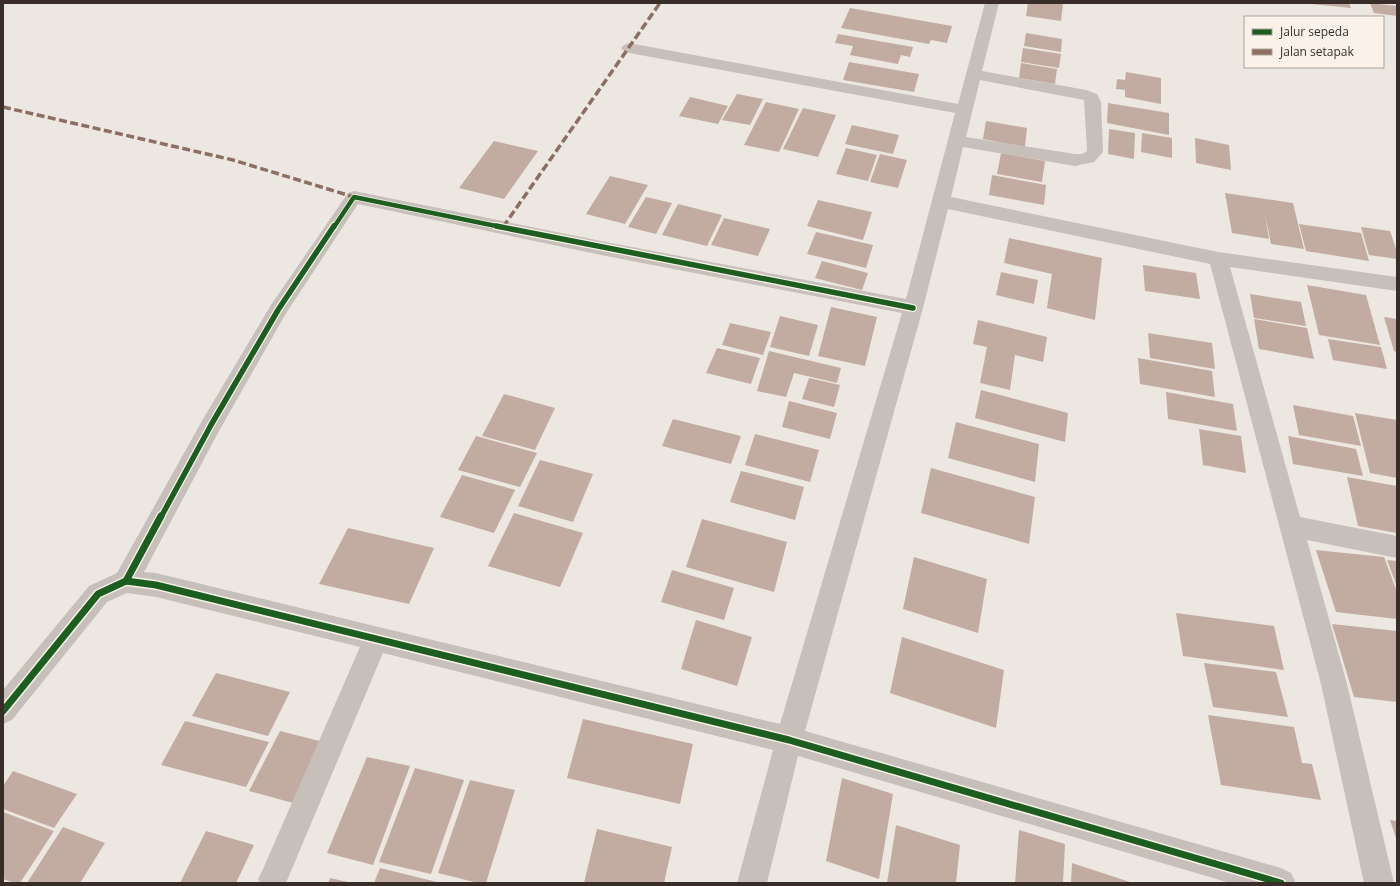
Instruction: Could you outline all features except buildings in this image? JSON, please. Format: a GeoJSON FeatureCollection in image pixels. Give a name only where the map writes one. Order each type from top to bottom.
{"type":"FeatureCollection","features":[{"type":"Feature","properties":{"kind":"street"},"geometry":{"type":"LineString","coordinates":[[752,883],[789,740],[913,308],[992,3]]}},
{"type":"Feature","properties":{"kind":"street"},"geometry":{"type":"LineString","coordinates":[[630,48],[964,110]]}},
{"type":"Feature","properties":{"kind":"street"},"geometry":{"type":"LineString","coordinates":[[957,141],[1075,160],[1085,160],[1091,158],[1095,152],[1093,102],[1086,94],[974,74]]}},
{"type":"Feature","properties":{"kind":"street"},"geometry":{"type":"LineString","coordinates":[[126,581],[211,425],[278,310],[354,197],[606,249],[913,308]]}},
{"type":"Feature","properties":{"kind":"street"},"geometry":{"type":"LineString","coordinates":[[941,201],[1218,259],[1397,284]]}},
{"type":"Feature","properties":{"kind":"street"},"geometry":{"type":"LineString","coordinates":[[1218,259],[1334,684],[1379,883]]}},
{"type":"Feature","properties":{"kind":"street"},"geometry":{"type":"LineString","coordinates":[[1290,526],[1397,547]]}},
{"type":"Feature","properties":{"kind":"street"},"geometry":{"type":"LineString","coordinates":[[3,711],[98,594],[126,581],[156,585],[789,740],[1281,883]]}},
{"type":"Feature","properties":{"kind":"street"},"geometry":{"type":"LineString","coordinates":[[273,879],[376,640]]}},
{"type":"Feature","properties":{"kind":"marked path"},"geometry":{"type":"LineString","coordinates":[[503,227],[660,3]]}},
{"type":"Feature","properties":{"kind":"marked path"},"geometry":{"type":"LineString","coordinates":[[3,107],[233,160],[354,197]]}},
{"type":"Feature","properties":{"kind":"cycle path"},"geometry":{"type":"LineString","coordinates":[[126,581],[211,425],[278,310],[354,197],[606,249],[913,308]]}},
{"type":"Feature","properties":{"kind":"cycle path"},"geometry":{"type":"LineString","coordinates":[[3,711],[98,594],[126,581],[156,585],[789,740],[1281,883]]}}]}
